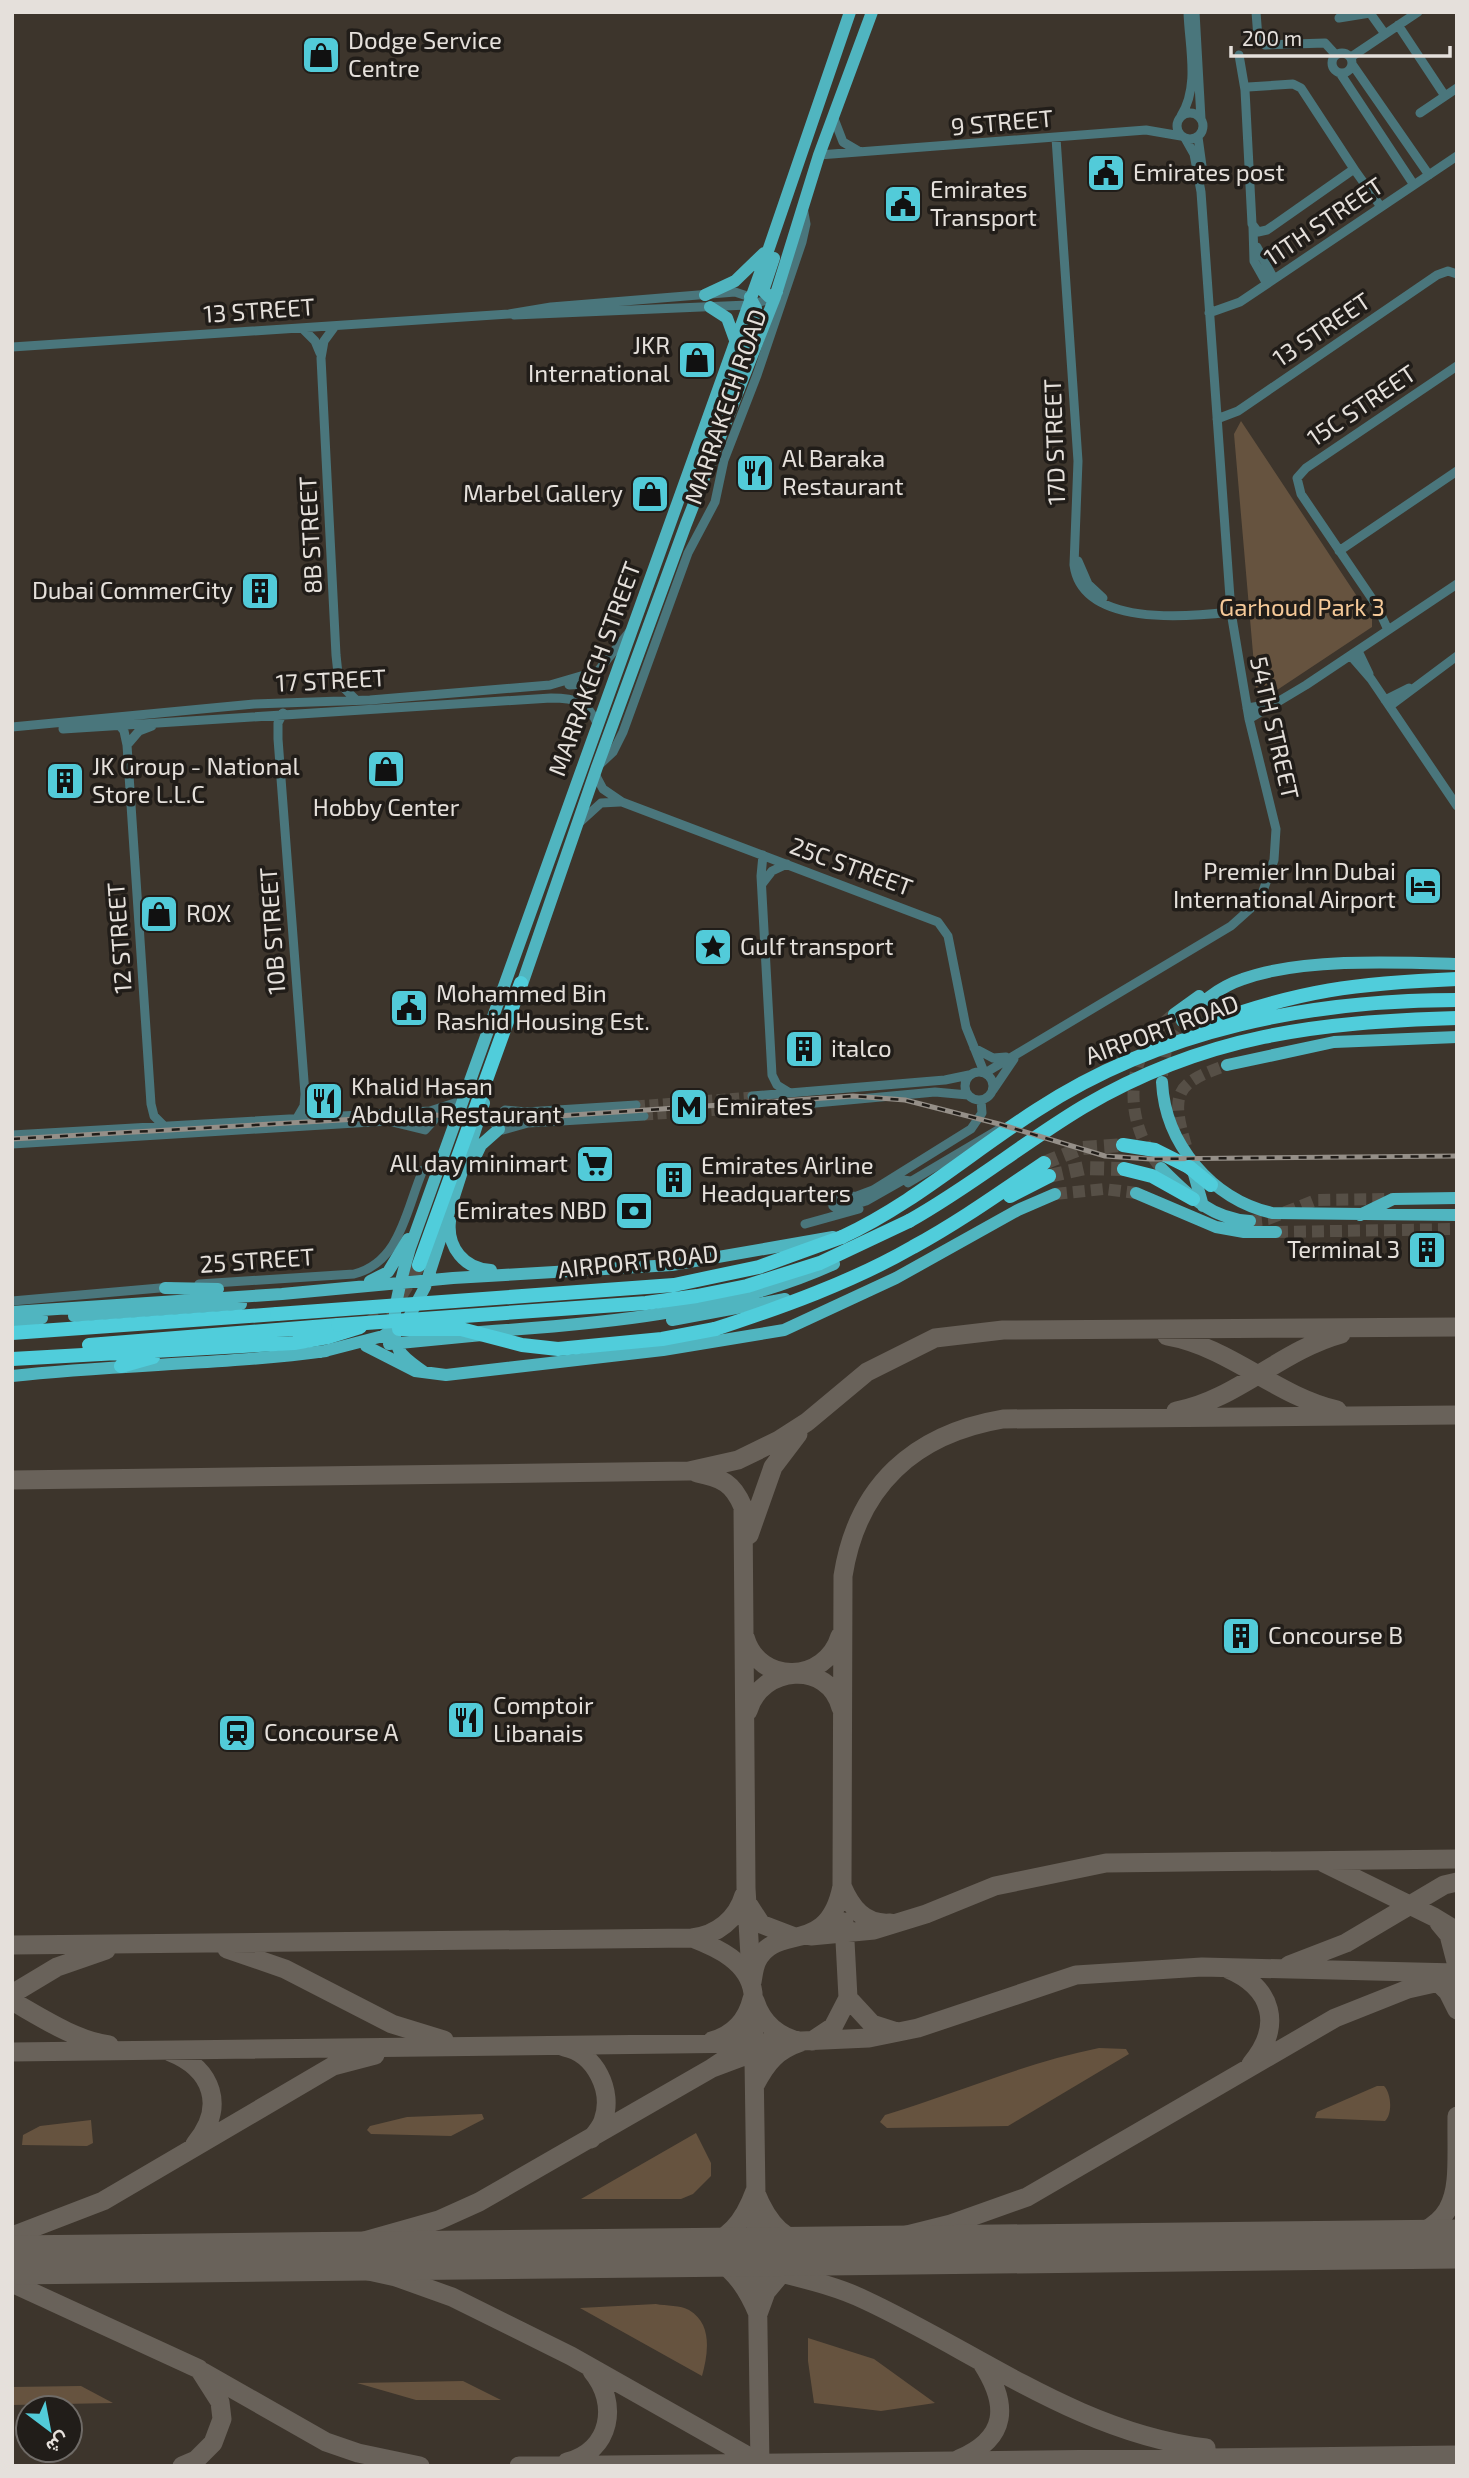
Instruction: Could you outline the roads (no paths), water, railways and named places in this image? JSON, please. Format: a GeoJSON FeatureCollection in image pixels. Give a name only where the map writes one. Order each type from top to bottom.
{"type":"FeatureCollection","features":[{"type":"Feature","properties":{"kind":"highway"},"geometry":{"type":"LineString","coordinates":[[1140,1056],[1197,1028],[1308,992],[1366,983],[1457,979]]}},
{"type":"Feature","properties":{"kind":"highway"},"geometry":{"type":"LineString","coordinates":[[419,1265],[521,983]]}},
{"type":"Feature","properties":{"kind":"highway","name":"AIRPORT ROAD"},"geometry":{"type":"LineString","coordinates":[[12,1333],[674,1285],[759,1267],[842,1237],[918,1195],[1019,1121],[1078,1085],[1140,1056],[1211,1032],[1283,1014],[1363,1004],[1455,1000]]}},
{"type":"Feature","properties":{"kind":"highway","name":"AIRPORT ROAD"},"geometry":{"type":"LineString","coordinates":[[12,1357],[124,1341],[646,1303],[747,1286],[820,1263],[909,1222],[1084,1107],[1185,1059],[1228,1045],[1300,1028],[1372,1020],[1457,1018]]}},
{"type":"Feature","properties":{"kind":"highway"},"geometry":{"type":"LineString","coordinates":[[1124,1145],[1155,1150],[1197,1172]]}},
{"type":"Feature","properties":{"kind":"highway"},"geometry":{"type":"LineString","coordinates":[[1124,1169],[1152,1176],[1198,1202]]}},
{"type":"Feature","properties":{"kind":"highway"},"geometry":{"type":"LineString","coordinates":[[338,1325],[375,1330],[461,1329],[522,1345],[558,1349],[662,1339],[715,1329],[824,1288],[913,1248],[1047,1170]]}},
{"type":"Feature","properties":{"kind":"highway"},"geometry":{"type":"LineString","coordinates":[[12,1357],[317,1340],[360,1327]]}},
{"type":"Feature","properties":{"kind":"highway"},"geometry":{"type":"LineString","coordinates":[[121,1366],[150,1357],[265,1344]]}},
{"type":"Feature","properties":{"kind":"main road","name":"MARRAKECH STREET"},"geometry":{"type":"LineString","coordinates":[[396,1331],[400,1288],[417,1228],[466,1099],[500,992],[751,302],[850,12]]}},
{"type":"Feature","properties":{"kind":"main road","name":"MARRAKECH STREET"},"geometry":{"type":"LineString","coordinates":[[479,1120],[516,1010],[521,983],[596,771],[776,295],[802,205],[869,15]]}},
{"type":"Feature","properties":{"kind":"main road"},"geometry":{"type":"LineString","coordinates":[[776,295],[769,297],[763,292],[787,218],[786,200]]}},
{"type":"Feature","properties":{"kind":"main road"},"geometry":{"type":"LineString","coordinates":[[735,341],[727,318],[707,301],[735,281],[769,248]]}},
{"type":"Feature","properties":{"kind":"main road"},"geometry":{"type":"LineString","coordinates":[[708,471],[707,452],[755,317],[751,302]]}},
{"type":"Feature","properties":{"kind":"main road"},"geometry":{"type":"LineString","coordinates":[[1178,1017],[1221,989],[1257,974],[1292,968],[1457,957]]}},
{"type":"Feature","properties":{"kind":"main road"},"geometry":{"type":"LineString","coordinates":[[1392,963],[1457,964]]}},
{"type":"Feature","properties":{"kind":"main road"},"geometry":{"type":"LineString","coordinates":[[1227,1065],[1334,1042],[1457,1037]]}},
{"type":"Feature","properties":{"kind":"main road"},"geometry":{"type":"LineString","coordinates":[[1162,1082],[1163,1100],[1171,1124],[1197,1172],[1198,1202]]}},
{"type":"Feature","properties":{"kind":"main road"},"geometry":{"type":"LineString","coordinates":[[479,1120],[479,1135],[449,1229],[458,1254],[480,1269],[525,1273]]}},
{"type":"Feature","properties":{"kind":"main road"},"geometry":{"type":"LineString","coordinates":[[12,1376],[121,1366],[278,1358],[366,1346],[396,1331],[428,1280],[479,1120]]}},
{"type":"Feature","properties":{"kind":"main road"},"geometry":{"type":"LineString","coordinates":[[461,1191],[481,1145],[499,1129]]}},
{"type":"Feature","properties":{"kind":"main road"},"geometry":{"type":"LineString","coordinates":[[1161,1168],[1198,1202],[1232,1219],[1250,1221]]}},
{"type":"Feature","properties":{"kind":"main road"},"geometry":{"type":"LineString","coordinates":[[1197,1172],[1245,1205],[1272,1213],[1457,1214]]}},
{"type":"Feature","properties":{"kind":"main road"},"geometry":{"type":"LineString","coordinates":[[1136,1193],[1208,1225],[1240,1232],[1276,1232]]}},
{"type":"Feature","properties":{"kind":"main road"},"geometry":{"type":"LineString","coordinates":[[366,1346],[415,1371],[452,1375],[663,1350],[784,1330],[875,1289],[1018,1210],[1055,1194]]}},
{"type":"Feature","properties":{"kind":"main road"},"geometry":{"type":"LineString","coordinates":[[1360,1215],[1393,1199],[1457,1198]]}},
{"type":"Feature","properties":{"kind":"main road"},"geometry":{"type":"LineString","coordinates":[[1232,1219],[1240,1232]]}},
{"type":"Feature","properties":{"kind":"main road"},"geometry":{"type":"LineString","coordinates":[[400,1288],[407,1314],[419,1328],[434,1334],[510,1330],[637,1317],[706,1306],[794,1281],[850,1256],[909,1222]]}},
{"type":"Feature","properties":{"kind":"main road"},"geometry":{"type":"LineString","coordinates":[[358,1286],[388,1272],[417,1228]]}},
{"type":"Feature","properties":{"kind":"main road"},"geometry":{"type":"LineString","coordinates":[[12,1312],[282,1294],[358,1286],[400,1288],[428,1280],[709,1261],[815,1239],[842,1237]]}},
{"type":"Feature","properties":{"kind":"main road"},"geometry":{"type":"LineString","coordinates":[[421,1295],[448,1285],[561,1276],[602,1269]]}},
{"type":"Feature","properties":{"kind":"main road"},"geometry":{"type":"LineString","coordinates":[[166,1288],[242,1289],[263,1295]]}},
{"type":"Feature","properties":{"kind":"main road"},"geometry":{"type":"LineString","coordinates":[[637,1317],[660,1321],[714,1314],[824,1288]]}},
{"type":"Feature","properties":{"kind":"main road"},"geometry":{"type":"LineString","coordinates":[[12,1323],[35,1318],[234,1304],[282,1294]]}},
{"type":"Feature","properties":{"kind":"main road"},"geometry":{"type":"LineString","coordinates":[[321,1352],[396,1331],[470,1337],[510,1330]]}},
{"type":"Feature","properties":{"kind":"main road"},"geometry":{"type":"LineString","coordinates":[[396,1331],[403,1355],[424,1372]]}},
{"type":"Feature","properties":{"kind":"street"},"geometry":{"type":"LineString","coordinates":[[1188,12],[1192,83],[1189,100],[1177,129],[1183,137],[1198,137],[1202,130],[1195,12]]}},
{"type":"Feature","properties":{"kind":"street"},"geometry":{"type":"LineString","coordinates":[[1256,12],[1258,38],[1265,45],[1325,43],[1336,55]]}},
{"type":"Feature","properties":{"kind":"street"},"geometry":{"type":"LineString","coordinates":[[1340,73],[1346,72],[1352,61],[1385,34],[1418,12]]}},
{"type":"Feature","properties":{"kind":"street"},"geometry":{"type":"LineString","coordinates":[[1339,18],[1370,13],[1385,34]]}},
{"type":"Feature","properties":{"kind":"street"},"geometry":{"type":"LineString","coordinates":[[1398,25],[1445,96]]}},
{"type":"Feature","properties":{"kind":"street"},"geometry":{"type":"LineString","coordinates":[[1336,55],[1346,53],[1429,175]]}},
{"type":"Feature","properties":{"kind":"street"},"geometry":{"type":"LineString","coordinates":[[1239,55],[1245,90],[1257,230],[1256,247],[1270,282]]}},
{"type":"Feature","properties":{"kind":"street"},"geometry":{"type":"LineString","coordinates":[[1336,55],[1333,67],[1340,73],[1414,185]]}},
{"type":"Feature","properties":{"kind":"street"},"geometry":{"type":"LineString","coordinates":[[1245,90],[1250,86],[1300,86],[1381,207]]}},
{"type":"Feature","properties":{"kind":"street"},"geometry":{"type":"LineString","coordinates":[[1420,113],[1457,88]]}},
{"type":"Feature","properties":{"kind":"street"},"geometry":{"type":"LineString","coordinates":[[1181,117],[1194,114],[1201,119]]}},
{"type":"Feature","properties":{"kind":"street"},"geometry":{"type":"LineString","coordinates":[[833,116],[843,142],[862,152]]}},
{"type":"Feature","properties":{"kind":"street","name":"9 STREET"},"geometry":{"type":"LineString","coordinates":[[819,155],[1146,130],[1181,117]]}},
{"type":"Feature","properties":{"kind":"street","name":"9 STREET"},"geometry":{"type":"LineString","coordinates":[[1146,130],[1183,137]]}},
{"type":"Feature","properties":{"kind":"street","name":"54TH STREET"},"geometry":{"type":"LineString","coordinates":[[1183,137],[1194,153],[1201,192]]}},
{"type":"Feature","properties":{"kind":"street","name":"54TH STREET"},"geometry":{"type":"LineString","coordinates":[[985,1073],[1231,926],[1258,899],[1274,859],[1276,829],[1249,719],[1231,612],[1198,137]]}},
{"type":"Feature","properties":{"kind":"street","name":"17D STREET"},"geometry":{"type":"LineString","coordinates":[[1056,138],[1077,442],[1075,572],[1081,586],[1094,598],[1118,607],[1166,617],[1231,612]]}},
{"type":"Feature","properties":{"kind":"street"},"geometry":{"type":"LineString","coordinates":[[1391,150],[1400,151],[1406,141]]}},
{"type":"Feature","properties":{"kind":"street","name":"11TH STREET"},"geometry":{"type":"LineString","coordinates":[[1210,317],[1229,312],[1457,156]]}},
{"type":"Feature","properties":{"kind":"street"},"geometry":{"type":"LineString","coordinates":[[1257,230],[1354,169]]}},
{"type":"Feature","properties":{"kind":"street","name":"MARRAKECH ROAD"},"geometry":{"type":"LineString","coordinates":[[596,771],[613,752],[623,732],[688,553],[715,502],[724,460],[774,328],[802,242],[806,224],[802,205]]}},
{"type":"Feature","properties":{"kind":"street","name":"13 STREET"},"geometry":{"type":"LineString","coordinates":[[1216,415],[1243,406],[1437,275],[1452,272]]}},
{"type":"Feature","properties":{"kind":"street","name":"13 STREET"},"geometry":{"type":"LineString","coordinates":[[12,346],[509,314],[551,307],[707,301],[735,292],[751,302],[776,295]]}},
{"type":"Feature","properties":{"kind":"street","name":"8B STREET"},"geometry":{"type":"LineString","coordinates":[[335,326],[324,341],[321,359],[337,675],[344,691],[358,701]]}},
{"type":"Feature","properties":{"kind":"street","name":"8B STREET"},"geometry":{"type":"LineString","coordinates":[[302,328],[315,341],[321,359]]}},
{"type":"Feature","properties":{"kind":"street","name":"15C STREET"},"geometry":{"type":"LineString","coordinates":[[1339,551],[1296,484],[1306,468],[1457,366]]}},
{"type":"Feature","properties":{"kind":"street"},"geometry":{"type":"LineString","coordinates":[[1392,628],[1339,551],[1457,471]]}},
{"type":"Feature","properties":{"kind":"street"},"geometry":{"type":"LineString","coordinates":[[1249,719],[1355,653],[1457,584]]}},
{"type":"Feature","properties":{"kind":"street","name":"17 STREET"},"geometry":{"type":"LineString","coordinates":[[12,729],[110,716],[303,702],[358,701],[550,685],[598,671],[631,631]]}},
{"type":"Feature","properties":{"kind":"street"},"geometry":{"type":"LineString","coordinates":[[1355,653],[1457,806]]}},
{"type":"Feature","properties":{"kind":"street"},"geometry":{"type":"LineString","coordinates":[[1387,703],[1456,658]]}},
{"type":"Feature","properties":{"kind":"street"},"geometry":{"type":"LineString","coordinates":[[550,685],[587,684],[592,692],[588,698],[568,694],[551,698]]}},
{"type":"Feature","properties":{"kind":"street","name":"17 STREET"},"geometry":{"type":"LineString","coordinates":[[12,729],[162,723],[551,698],[579,700],[590,709],[598,725]]}},
{"type":"Feature","properties":{"kind":"street"},"geometry":{"type":"LineString","coordinates":[[1247,708],[1281,701]]}},
{"type":"Feature","properties":{"kind":"street"},"geometry":{"type":"LineString","coordinates":[[281,716],[303,702]]}},
{"type":"Feature","properties":{"kind":"street","name":"12 STREET"},"geometry":{"type":"LineString","coordinates":[[110,716],[120,725],[127,745],[151,1104],[154,1116],[163,1125]]}},
{"type":"Feature","properties":{"kind":"street","name":"10B STREET"},"geometry":{"type":"LineString","coordinates":[[281,716],[278,739],[305,1094],[304,1106],[297,1118]]}},
{"type":"Feature","properties":{"kind":"street","name":"10B STREET"},"geometry":{"type":"LineString","coordinates":[[264,717],[274,726],[278,739]]}},
{"type":"Feature","properties":{"kind":"street"},"geometry":{"type":"LineString","coordinates":[[127,745],[139,731],[162,723]]}},
{"type":"Feature","properties":{"kind":"street","name":"25C STREET"},"geometry":{"type":"LineString","coordinates":[[596,771],[606,792],[622,802],[938,922],[948,936],[974,1049],[985,1073]]}},
{"type":"Feature","properties":{"kind":"street"},"geometry":{"type":"LineString","coordinates":[[578,824],[601,803],[622,802]]}},
{"type":"Feature","properties":{"kind":"street"},"geometry":{"type":"LineString","coordinates":[[763,855],[771,1070],[777,1086],[790,1093]]}},
{"type":"Feature","properties":{"kind":"street"},"geometry":{"type":"LineString","coordinates":[[762,884],[772,871],[787,864]]}},
{"type":"Feature","properties":{"kind":"street"},"geometry":{"type":"LineString","coordinates":[[974,1049],[993,1058],[1016,1055]]}},
{"type":"Feature","properties":{"kind":"street","name":"25C STREET"},"geometry":{"type":"LineString","coordinates":[[970,1074],[974,1049]]}},
{"type":"Feature","properties":{"kind":"street","name":"54TH STREET"},"geometry":{"type":"LineString","coordinates":[[993,1090],[1016,1055]]}},
{"type":"Feature","properties":{"kind":"street"},"geometry":{"type":"LineString","coordinates":[[752,1097],[945,1080],[985,1073],[993,1082],[993,1090],[981,1100],[978,1122],[963,1135],[873,1190],[857,1196],[837,1198],[833,1206],[838,1210],[854,1206],[903,1180],[911,1181]]}},
{"type":"Feature","properties":{"kind":"street"},"geometry":{"type":"LineString","coordinates":[[968,1096],[964,1085],[970,1074]]}},
{"type":"Feature","properties":{"kind":"street"},"geometry":{"type":"LineString","coordinates":[[752,1109],[936,1092],[981,1100]]}},
{"type":"Feature","properties":{"kind":"street"},"geometry":{"type":"LineString","coordinates":[[12,1144],[375,1117],[430,1111],[466,1099]]}},
{"type":"Feature","properties":{"kind":"street"},"geometry":{"type":"LineString","coordinates":[[636,1105],[526,1112],[505,1110],[495,1120],[499,1129],[528,1123],[644,1116]]}},
{"type":"Feature","properties":{"kind":"street"},"geometry":{"type":"LineString","coordinates":[[12,1135],[297,1118],[375,1117],[425,1130],[434,1120],[430,1111]]}},
{"type":"Feature","properties":{"kind":"street"},"geometry":{"type":"LineString","coordinates":[[805,1224],[860,1209],[992,1132],[1019,1121]]}},
{"type":"Feature","properties":{"kind":"street","name":"25 STREET"},"geometry":{"type":"LineString","coordinates":[[12,1301],[364,1272],[384,1259],[395,1245],[423,1170],[440,1164]]}},
{"type":"Feature","properties":{"kind":"tunnel"},"geometry":{"type":"LineString","coordinates":[[1161,1168],[1139,1129],[1134,1108],[1134,1087],[1137,1067],[1145,1047],[1157,1030],[1174,1014]]}},
{"type":"Feature","properties":{"kind":"tunnel"},"geometry":{"type":"LineString","coordinates":[[1162,1075],[1167,1043],[1182,1021]]}},
{"type":"Feature","properties":{"kind":"tunnel"},"geometry":{"type":"LineString","coordinates":[[1186,1146],[1178,1113],[1181,1092],[1197,1078],[1227,1065]]}},
{"type":"Feature","properties":{"kind":"tunnel"},"geometry":{"type":"LineString","coordinates":[[636,1105],[752,1096]]}},
{"type":"Feature","properties":{"kind":"tunnel"},"geometry":{"type":"LineString","coordinates":[[644,1116],[752,1109]]}},
{"type":"Feature","properties":{"kind":"tunnel"},"geometry":{"type":"LineString","coordinates":[[1044,1163],[1082,1148],[1123,1145]]}},
{"type":"Feature","properties":{"kind":"tunnel"},"geometry":{"type":"LineString","coordinates":[[1049,1176],[1085,1168],[1124,1169]]}},
{"type":"Feature","properties":{"kind":"tunnel"},"geometry":{"type":"LineString","coordinates":[[1055,1194],[1104,1189],[1136,1193]]}},
{"type":"Feature","properties":{"kind":"tunnel"},"geometry":{"type":"LineString","coordinates":[[1250,1221],[1268,1219],[1316,1200],[1393,1199]]}},
{"type":"Feature","properties":{"kind":"tunnel"},"geometry":{"type":"LineString","coordinates":[[1276,1232],[1457,1229]]}},
{"type":"Feature","properties":{"kind":"tunnel"},"geometry":{"type":"LineString","coordinates":[[368,1324],[396,1303],[419,1265]]}},
{"type":"Feature","properties":{"kind":"railway"},"geometry":{"type":"LineString","coordinates":[[12,1139],[427,1115],[543,1117],[853,1096],[905,1100],[999,1124],[1105,1156],[1150,1159],[1457,1156]]}},
{"type":"Feature","properties":{"kind":"place","name":"Dodge Service Centre"},"geometry":{"type":"Point","coordinates":[321,55]}},
{"type":"Feature","properties":{"kind":"place","name":"Emirates post"},"geometry":{"type":"Point","coordinates":[1106,173]}},
{"type":"Feature","properties":{"kind":"place","name":"Emirates Transport"},"geometry":{"type":"Point","coordinates":[903,204]}},
{"type":"Feature","properties":{"kind":"place","name":"JKR International"},"geometry":{"type":"Point","coordinates":[697,360]}},
{"type":"Feature","properties":{"kind":"place","name":"Al Baraka Restaurant"},"geometry":{"type":"Point","coordinates":[755,473]}},
{"type":"Feature","properties":{"kind":"place","name":"Marbel Gallery"},"geometry":{"type":"Point","coordinates":[650,494]}},
{"type":"Feature","properties":{"kind":"place","name":"Dubai CommerCity"},"geometry":{"type":"Point","coordinates":[260,591]}},
{"type":"Feature","properties":{"kind":"place","name":"Hobby Center"},"geometry":{"type":"Point","coordinates":[386,769]}},
{"type":"Feature","properties":{"kind":"place","name":"JK Group - National Store L.L.C"},"geometry":{"type":"Point","coordinates":[65,781]}},
{"type":"Feature","properties":{"kind":"place","name":"Premier Inn Dubai International Airport"},"geometry":{"type":"Point","coordinates":[1423,886]}},
{"type":"Feature","properties":{"kind":"place","name":"ROX"},"geometry":{"type":"Point","coordinates":[159,914]}},
{"type":"Feature","properties":{"kind":"place","name":"Gulf transport"},"geometry":{"type":"Point","coordinates":[713,947]}},
{"type":"Feature","properties":{"kind":"place","name":"Mohammed Bin Rashid Housing Est."},"geometry":{"type":"Point","coordinates":[409,1008]}},
{"type":"Feature","properties":{"kind":"place","name":"italco"},"geometry":{"type":"Point","coordinates":[804,1049]}},
{"type":"Feature","properties":{"kind":"place","name":"Khalid Hasan Abdulla Restaurant"},"geometry":{"type":"Point","coordinates":[324,1101]}},
{"type":"Feature","properties":{"kind":"place","name":"Emirates"},"geometry":{"type":"Point","coordinates":[689,1107]}},
{"type":"Feature","properties":{"kind":"place","name":"All day minimart"},"geometry":{"type":"Point","coordinates":[595,1164]}},
{"type":"Feature","properties":{"kind":"place","name":"Emirates Airline Headquarters"},"geometry":{"type":"Point","coordinates":[674,1180]}},
{"type":"Feature","properties":{"kind":"place","name":"Emirates NBD"},"geometry":{"type":"Point","coordinates":[634,1211]}},
{"type":"Feature","properties":{"kind":"place","name":"Terminal 3"},"geometry":{"type":"Point","coordinates":[1427,1250]}},
{"type":"Feature","properties":{"kind":"place","name":"Concourse B"},"geometry":{"type":"Point","coordinates":[1241,1636]}},
{"type":"Feature","properties":{"kind":"place","name":"Comptoir Libanais"},"geometry":{"type":"Point","coordinates":[466,1720]}},
{"type":"Feature","properties":{"kind":"place","name":"Concourse A"},"geometry":{"type":"Point","coordinates":[237,1733]}},
{"type":"Feature","properties":{"kind":"park label","name":"Garhoud Park 3"},"geometry":{"type":"Point","coordinates":[1302,608]}}]}
